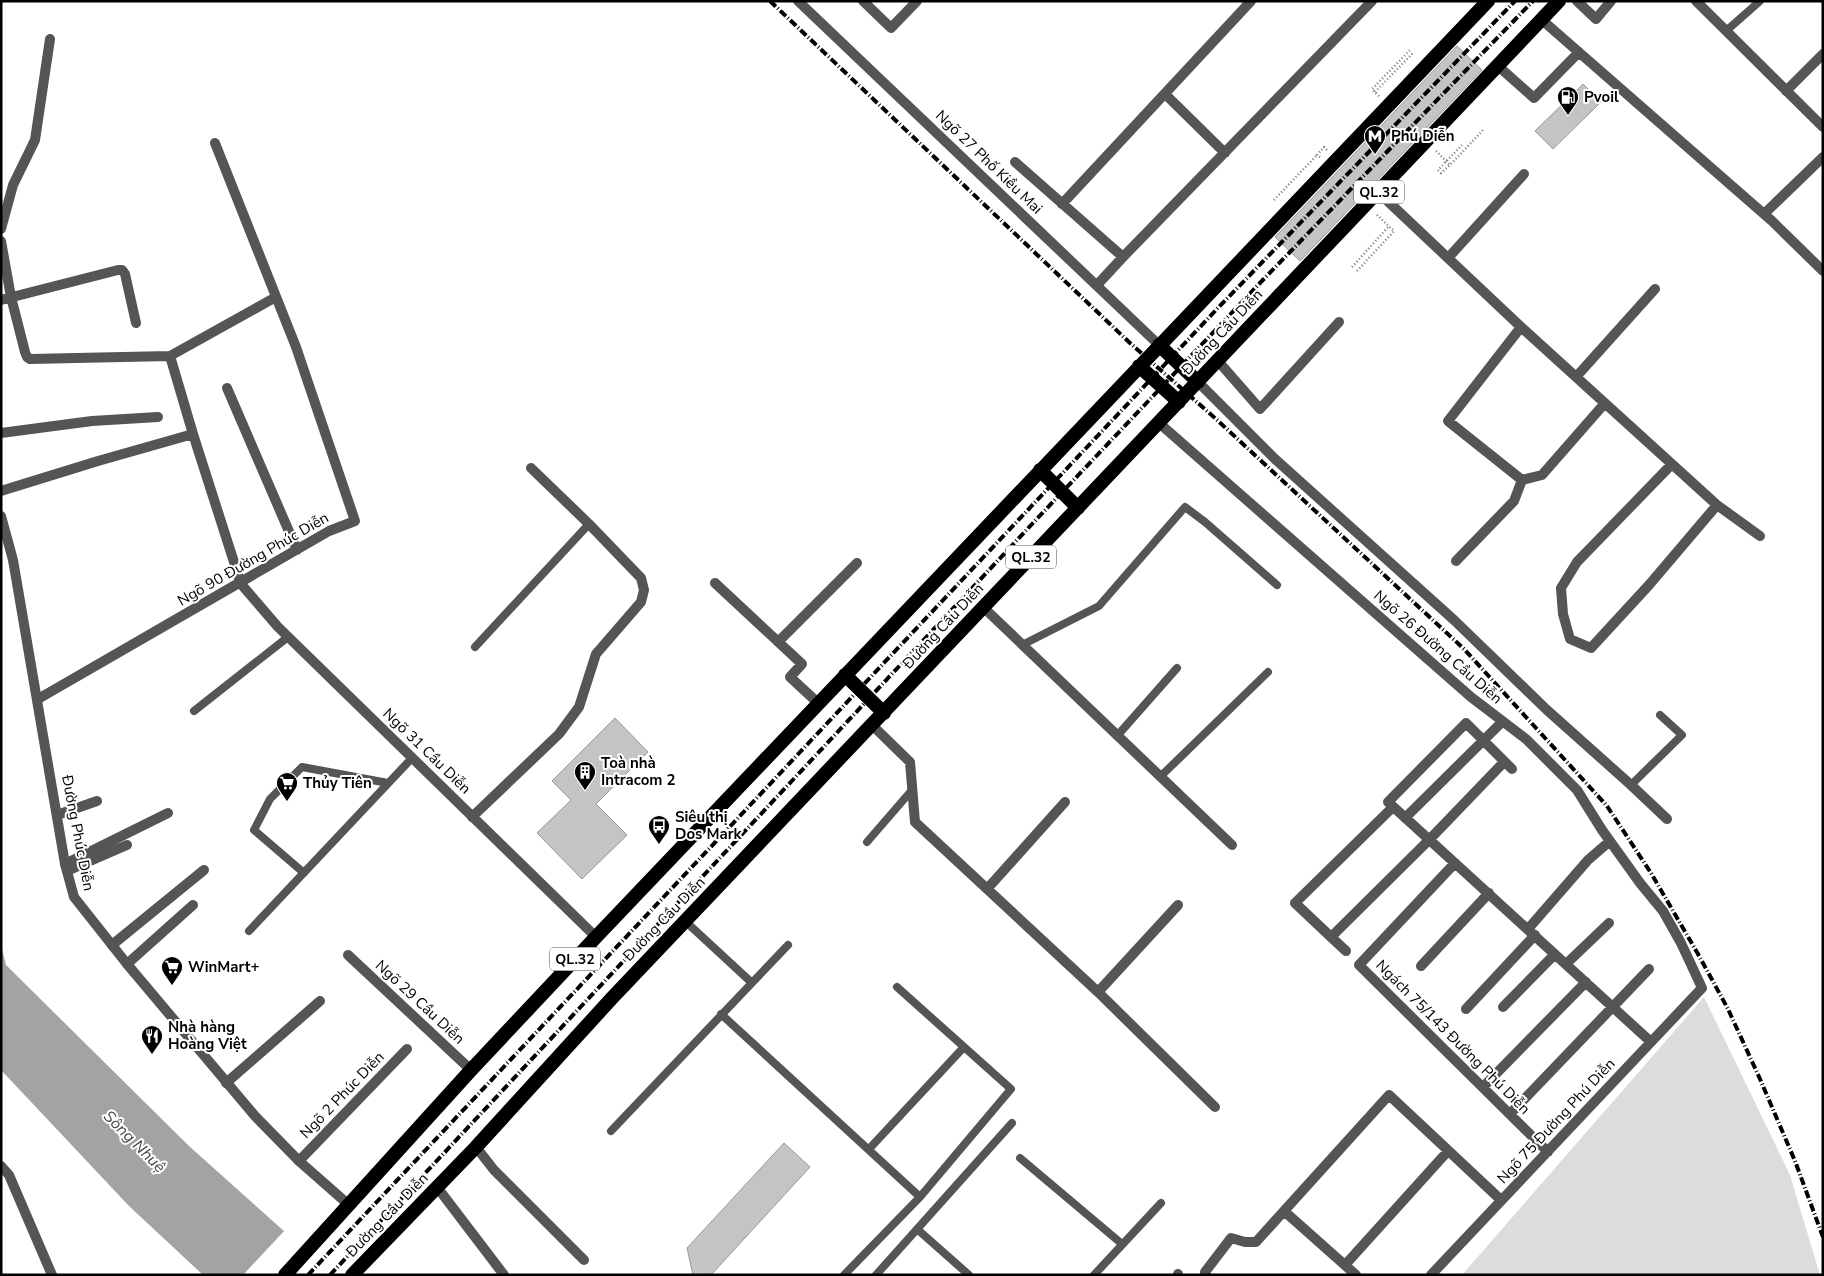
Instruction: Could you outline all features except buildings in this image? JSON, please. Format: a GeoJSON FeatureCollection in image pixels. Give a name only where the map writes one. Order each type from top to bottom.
{"type":"FeatureCollection","features":[{"type":"Feature","properties":{"kind":"highway","name":"QL.32"},"geometry":{"type":"LineString","coordinates":[[285,1275],[471,1070],[596,937],[1159,344],[1488,1]]}},
{"type":"Feature","properties":{"kind":"highway","name":"Đường Cầu Diễn"},"geometry":{"type":"LineString","coordinates":[[352,1275],[476,1147],[612,998],[1559,1]]}},
{"type":"Feature","properties":{"kind":"highway"},"geometry":{"type":"LineString","coordinates":[[1159,344],[1198,382]]}},
{"type":"Feature","properties":{"kind":"highway"},"geometry":{"type":"LineString","coordinates":[[1139,366],[1179,402]]}},
{"type":"Feature","properties":{"kind":"highway"},"geometry":{"type":"LineString","coordinates":[[1040,470],[1078,508]]}},
{"type":"Feature","properties":{"kind":"highway"},"geometry":{"type":"LineString","coordinates":[[845,675],[884,713]]}},
{"type":"Feature","properties":{"kind":"street","name":"Ngõ 27 Phố Kiều Mai"},"geometry":{"type":"LineString","coordinates":[[798,1],[1159,344]]}},
{"type":"Feature","properties":{"kind":"street"},"geometry":{"type":"LineString","coordinates":[[863,1],[890,28],[917,1]]}},
{"type":"Feature","properties":{"kind":"street"},"geometry":{"type":"LineString","coordinates":[[1062,204],[1251,1]]}},
{"type":"Feature","properties":{"kind":"street"},"geometry":{"type":"LineString","coordinates":[[1097,285],[1372,1]]}},
{"type":"Feature","properties":{"kind":"street"},"geometry":{"type":"LineString","coordinates":[[1577,1],[1596,19],[1611,1]]}},
{"type":"Feature","properties":{"kind":"street"},"geometry":{"type":"LineString","coordinates":[[1696,1],[1823,127]]}},
{"type":"Feature","properties":{"kind":"street"},"geometry":{"type":"LineString","coordinates":[[1542,20],[1764,214],[1823,271]]}},
{"type":"Feature","properties":{"kind":"street"},"geometry":{"type":"LineString","coordinates":[[1,229],[13,185],[35,140],[50,40]]}},
{"type":"Feature","properties":{"kind":"street"},"geometry":{"type":"LineString","coordinates":[[1498,66],[1534,98],[1579,52]]}},
{"type":"Feature","properties":{"kind":"street"},"geometry":{"type":"LineString","coordinates":[[1786,91],[1823,54]]}},
{"type":"Feature","properties":{"kind":"street"},"geometry":{"type":"LineString","coordinates":[[1164,94],[1225,153]]}},
{"type":"Feature","properties":{"kind":"street","name":"Ngõ 90 Đường Phúc Diễn"},"geometry":{"type":"LineString","coordinates":[[38,699],[241,584],[329,531],[355,521],[318,410],[215,143]]}},
{"type":"Feature","properties":{"kind":"street"},"geometry":{"type":"LineString","coordinates":[[1764,214],[1823,157]]}},
{"type":"Feature","properties":{"kind":"street"},"geometry":{"type":"LineString","coordinates":[[1015,162],[1123,257]]}},
{"type":"Feature","properties":{"kind":"street"},"geometry":{"type":"LineString","coordinates":[[1448,258],[1524,174]]}},
{"type":"Feature","properties":{"kind":"street"},"geometry":{"type":"LineString","coordinates":[[1378,192],[1521,327],[1672,464],[1717,504],[1760,536]]}},
{"type":"Feature","properties":{"kind":"street"},"geometry":{"type":"LineString","coordinates":[[1,241],[6,298],[26,354],[30,359],[170,356],[276,297]]}},
{"type":"Feature","properties":{"kind":"street"},"geometry":{"type":"LineString","coordinates":[[6,298],[122,270],[125,274],[136,323]]}},
{"type":"Feature","properties":{"kind":"street"},"geometry":{"type":"LineString","coordinates":[[1576,377],[1655,289]]}},
{"type":"Feature","properties":{"kind":"street"},"geometry":{"type":"LineString","coordinates":[[1218,361],[1260,409],[1339,322]]}},
{"type":"Feature","properties":{"kind":"street"},"geometry":{"type":"LineString","coordinates":[[1521,327],[1448,421],[1522,480]]}},
{"type":"Feature","properties":{"kind":"street"},"geometry":{"type":"LineString","coordinates":[[170,356],[241,584]]}},
{"type":"Feature","properties":{"kind":"street"},"geometry":{"type":"LineString","coordinates":[[1198,382],[1275,459],[1454,620],[1547,710],[1667,819]]}},
{"type":"Feature","properties":{"kind":"street"},"geometry":{"type":"LineString","coordinates":[[227,388],[297,550]]}},
{"type":"Feature","properties":{"kind":"street"},"geometry":{"type":"LineString","coordinates":[[1522,480],[1542,475],[1605,403]]}},
{"type":"Feature","properties":{"kind":"street"},"geometry":{"type":"LineString","coordinates":[[1,433],[92,421],[158,417]]}},
{"type":"Feature","properties":{"kind":"street","name":"Ngõ 26 Đường Cầu Diễn"},"geometry":{"type":"LineString","coordinates":[[1159,423],[1471,697],[1502,722],[1405,818]]}},
{"type":"Feature","properties":{"kind":"street"},"geometry":{"type":"LineString","coordinates":[[1,491],[193,434]]}},
{"type":"Feature","properties":{"kind":"street"},"geometry":{"type":"LineString","coordinates":[[1672,464],[1577,562],[1561,588],[1563,614],[1570,639],[1591,648],[1649,585],[1717,504]]}},
{"type":"Feature","properties":{"kind":"street"},"geometry":{"type":"LineString","coordinates":[[472,817],[559,734],[579,707],[596,654],[640,602],[644,590],[641,578],[531,468]]}},
{"type":"Feature","properties":{"kind":"street"},"geometry":{"type":"LineString","coordinates":[[1456,561],[1514,501],[1522,480]]}},
{"type":"Feature","properties":{"kind":"street","name":"Đường Phúc Diễn"},"geometry":{"type":"LineString","coordinates":[[1,516],[13,560],[66,867],[74,897],[127,964],[255,1116],[299,1161],[349,1205]]}},
{"type":"Feature","properties":{"kind":"street"},"geometry":{"type":"LineString","coordinates":[[778,642],[857,563]]}},
{"type":"Feature","properties":{"kind":"street"},"geometry":{"type":"LineString","coordinates":[[715,583],[802,664],[790,677],[818,703]]}},
{"type":"Feature","properties":{"kind":"street","name":"Ngõ 31 Cầu Diễn"},"geometry":{"type":"LineString","coordinates":[[241,584],[288,637],[596,937]]}},
{"type":"Feature","properties":{"kind":"street"},"geometry":{"type":"LineString","coordinates":[[983,607],[1232,846]]}},
{"type":"Feature","properties":{"kind":"street"},"geometry":{"type":"LineString","coordinates":[[1466,1009],[1532,932],[1588,860],[1610,841],[1577,790],[1526,739],[1502,722]]}},
{"type":"Feature","properties":{"kind":"street"},"geometry":{"type":"LineString","coordinates":[[1331,937],[1429,840],[1508,765],[1466,723],[1388,802],[1429,840],[1532,932],[1651,1042]]}},
{"type":"Feature","properties":{"kind":"street"},"geometry":{"type":"LineString","coordinates":[[872,725],[910,762],[915,822],[1098,992],[1215,1106]]}},
{"type":"Feature","properties":{"kind":"street"},"geometry":{"type":"LineString","coordinates":[[987,889],[1066,802]]}},
{"type":"Feature","properties":{"kind":"street"},"geometry":{"type":"LineString","coordinates":[[58,818],[97,804]]}},
{"type":"Feature","properties":{"kind":"street"},"geometry":{"type":"LineString","coordinates":[[1346,951],[1296,903],[1393,807]]}},
{"type":"Feature","properties":{"kind":"street"},"geometry":{"type":"LineString","coordinates":[[66,867],[168,813]]}},
{"type":"Feature","properties":{"kind":"street","name":"Ngõ 75 Đường Phú Diễn"},"geometry":{"type":"LineString","coordinates":[[1432,1275],[1702,988],[1663,910],[1640,883],[1610,841]]}},
{"type":"Feature","properties":{"kind":"street"},"geometry":{"type":"LineString","coordinates":[[66,867],[127,845]]}},
{"type":"Feature","properties":{"kind":"street","name":"Ngách 75/143 Đường Phú Diễn"},"geometry":{"type":"LineString","coordinates":[[1455,863],[1359,965],[1548,1152]]}},
{"type":"Feature","properties":{"kind":"street"},"geometry":{"type":"LineString","coordinates":[[112,945],[204,870]]}},
{"type":"Feature","properties":{"kind":"street"},"geometry":{"type":"LineString","coordinates":[[1421,966],[1489,893]]}},
{"type":"Feature","properties":{"kind":"street"},"geometry":{"type":"LineString","coordinates":[[127,964],[193,905]]}},
{"type":"Feature","properties":{"kind":"street"},"geometry":{"type":"LineString","coordinates":[[1098,992],[1178,905]]}},
{"type":"Feature","properties":{"kind":"street"},"geometry":{"type":"LineString","coordinates":[[1566,964],[1609,923]]}},
{"type":"Feature","properties":{"kind":"street"},"geometry":{"type":"LineString","coordinates":[[1503,1007],[1555,954]]}},
{"type":"Feature","properties":{"kind":"street","name":"Ngõ 29 Cầu Diễn"},"geometry":{"type":"LineString","coordinates":[[348,955],[471,1070]]}},
{"type":"Feature","properties":{"kind":"street"},"geometry":{"type":"LineString","coordinates":[[1510,1114],[1649,969]]}},
{"type":"Feature","properties":{"kind":"street"},"geometry":{"type":"LineString","coordinates":[[1483,1087],[1586,982]]}},
{"type":"Feature","properties":{"kind":"street"},"geometry":{"type":"LineString","coordinates":[[226,1083],[320,1001]]}},
{"type":"Feature","properties":{"kind":"street","name":"Ngõ 2 Phúc Diễn"},"geometry":{"type":"LineString","coordinates":[[299,1161],[407,1049]]}},
{"type":"Feature","properties":{"kind":"street"},"geometry":{"type":"LineString","coordinates":[[1206,1275],[1205,1272],[1213,1259],[1231,1238],[1246,1242],[1256,1242],[1389,1096],[1502,1200]]}},
{"type":"Feature","properties":{"kind":"street"},"geometry":{"type":"LineString","coordinates":[[476,1147],[494,1170],[584,1260]]}},
{"type":"Feature","properties":{"kind":"street"},"geometry":{"type":"LineString","coordinates":[[1345,1265],[1448,1151]]}},
{"type":"Feature","properties":{"kind":"street"},"geometry":{"type":"LineString","coordinates":[[1,1166],[9,1175],[52,1275]]}},
{"type":"Feature","properties":{"kind":"street"},"geometry":{"type":"LineString","coordinates":[[437,1187],[504,1275]]}},
{"type":"Feature","properties":{"kind":"street"},"geometry":{"type":"LineString","coordinates":[[1284,1211],[1356,1275]]}},
{"type":"Feature","properties":{"kind":"lane"},"geometry":{"type":"LineString","coordinates":[[1726,31],[1760,1]]}},
{"type":"Feature","properties":{"kind":"lane"},"geometry":{"type":"LineString","coordinates":[[1022,646],[1099,606],[1185,508],[1205,522],[1277,585]]}},
{"type":"Feature","properties":{"kind":"lane"},"geometry":{"type":"LineString","coordinates":[[475,647],[589,524]]}},
{"type":"Feature","properties":{"kind":"lane"},"geometry":{"type":"LineString","coordinates":[[194,711],[288,637]]}},
{"type":"Feature","properties":{"kind":"lane"},"geometry":{"type":"LineString","coordinates":[[1117,736],[1177,668]]}},
{"type":"Feature","properties":{"kind":"lane"},"geometry":{"type":"LineString","coordinates":[[1160,777],[1268,672]]}},
{"type":"Feature","properties":{"kind":"lane"},"geometry":{"type":"LineString","coordinates":[[1631,785],[1682,735],[1660,715]]}},
{"type":"Feature","properties":{"kind":"lane"},"geometry":{"type":"LineString","coordinates":[[249,931],[412,758]]}},
{"type":"Feature","properties":{"kind":"lane"},"geometry":{"type":"LineString","coordinates":[[304,873],[254,830],[270,799],[302,767],[388,783]]}},
{"type":"Feature","properties":{"kind":"lane"},"geometry":{"type":"LineString","coordinates":[[866,842],[912,790]]}},
{"type":"Feature","properties":{"kind":"lane"},"geometry":{"type":"LineString","coordinates":[[685,921],[752,982]]}},
{"type":"Feature","properties":{"kind":"lane"},"geometry":{"type":"LineString","coordinates":[[611,1131],[788,945]]}},
{"type":"Feature","properties":{"kind":"lane"},"geometry":{"type":"LineString","coordinates":[[844,1275],[920,1197],[1011,1088],[897,987]]}},
{"type":"Feature","properties":{"kind":"lane"},"geometry":{"type":"LineString","coordinates":[[721,1014],[920,1197]]}},
{"type":"Feature","properties":{"kind":"lane"},"geometry":{"type":"LineString","coordinates":[[869,1149],[964,1046]]}},
{"type":"Feature","properties":{"kind":"lane"},"geometry":{"type":"LineString","coordinates":[[876,1275],[1012,1123]]}},
{"type":"Feature","properties":{"kind":"lane"},"geometry":{"type":"LineString","coordinates":[[1020,1158],[1122,1244]]}},
{"type":"Feature","properties":{"kind":"lane"},"geometry":{"type":"LineString","coordinates":[[1094,1275],[1161,1202]]}},
{"type":"Feature","properties":{"kind":"lane"},"geometry":{"type":"LineString","coordinates":[[917,1229],[969,1275]]}},
{"type":"Feature","properties":{"kind":"path"},"geometry":{"type":"LineString","coordinates":[[1372,89],[1411,49]]}},
{"type":"Feature","properties":{"kind":"path"},"geometry":{"type":"LineString","coordinates":[[1375,92],[1414,52]]}},
{"type":"Feature","properties":{"kind":"path"},"geometry":{"type":"LineString","coordinates":[[1462,145],[1438,170],[1441,173],[1484,129]]}},
{"type":"Feature","properties":{"kind":"path"},"geometry":{"type":"LineString","coordinates":[[1434,149],[1450,165]]}},
{"type":"Feature","properties":{"kind":"path"},"geometry":{"type":"LineString","coordinates":[[1274,200],[1318,155]]}},
{"type":"Feature","properties":{"kind":"path"},"geometry":{"type":"LineString","coordinates":[[1356,271],[1394,231],[1375,213]]}},
{"type":"Feature","properties":{"kind":"path"},"geometry":{"type":"LineString","coordinates":[[1352,267],[1389,226]]}},
{"type":"Feature","properties":{"kind":"shaded area"},"geometry":{"type":"Polygon","coordinates":[[[1704,997],[1790,1175],[1820,1275],[1462,1275],[1704,997]]]}},
{"type":"Feature","properties":{"kind":"water","name":"Sông Nhuệ"},"geometry":{"type":"Polygon","coordinates":[[[1,945],[6,965],[189,1146],[333,1275],[203,1275],[129,1206],[1,1070],[1,945]]]}},
{"type":"Feature","properties":{"kind":"pier"},"geometry":{"type":"Polygon","coordinates":[[[286,1229],[335,1273],[336,1275],[243,1275],[286,1229]]]}},
{"type":"Feature","properties":{"kind":"railway"},"geometry":{"type":"LineString","coordinates":[[770,1],[1130,343],[1216,419],[1464,649],[1607,806],[1651,873],[1728,1009],[1795,1161],[1823,1237]]}},
{"type":"Feature","properties":{"kind":"railway"},"geometry":{"type":"LineString","coordinates":[[308,1275],[1216,310],[1515,1]]}},
{"type":"Feature","properties":{"kind":"railway"},"geometry":{"type":"LineString","coordinates":[[330,1275],[1033,523],[1258,285],[1533,1]]}},
{"type":"Feature","properties":{"kind":"place","name":"Pvoil"},"geometry":{"type":"Point","coordinates":[1568,116]}},
{"type":"Feature","properties":{"kind":"place","name":"Phú Diễn"},"geometry":{"type":"Point","coordinates":[1375,155]}},
{"type":"Feature","properties":{"kind":"place","name":"Toà nhà Intracom 2"},"geometry":{"type":"Point","coordinates":[585,791]}},
{"type":"Feature","properties":{"kind":"place","name":"Thủy Tiên"},"geometry":{"type":"Point","coordinates":[287,802]}},
{"type":"Feature","properties":{"kind":"place","name":"Siêu thị Dos Mark"},"geometry":{"type":"Point","coordinates":[659,845]}},
{"type":"Feature","properties":{"kind":"place","name":"WinMart+"},"geometry":{"type":"Point","coordinates":[172,986]}},
{"type":"Feature","properties":{"kind":"place","name":"Nhà hàng Hoàng Việt"},"geometry":{"type":"Point","coordinates":[152,1055]}}]}
